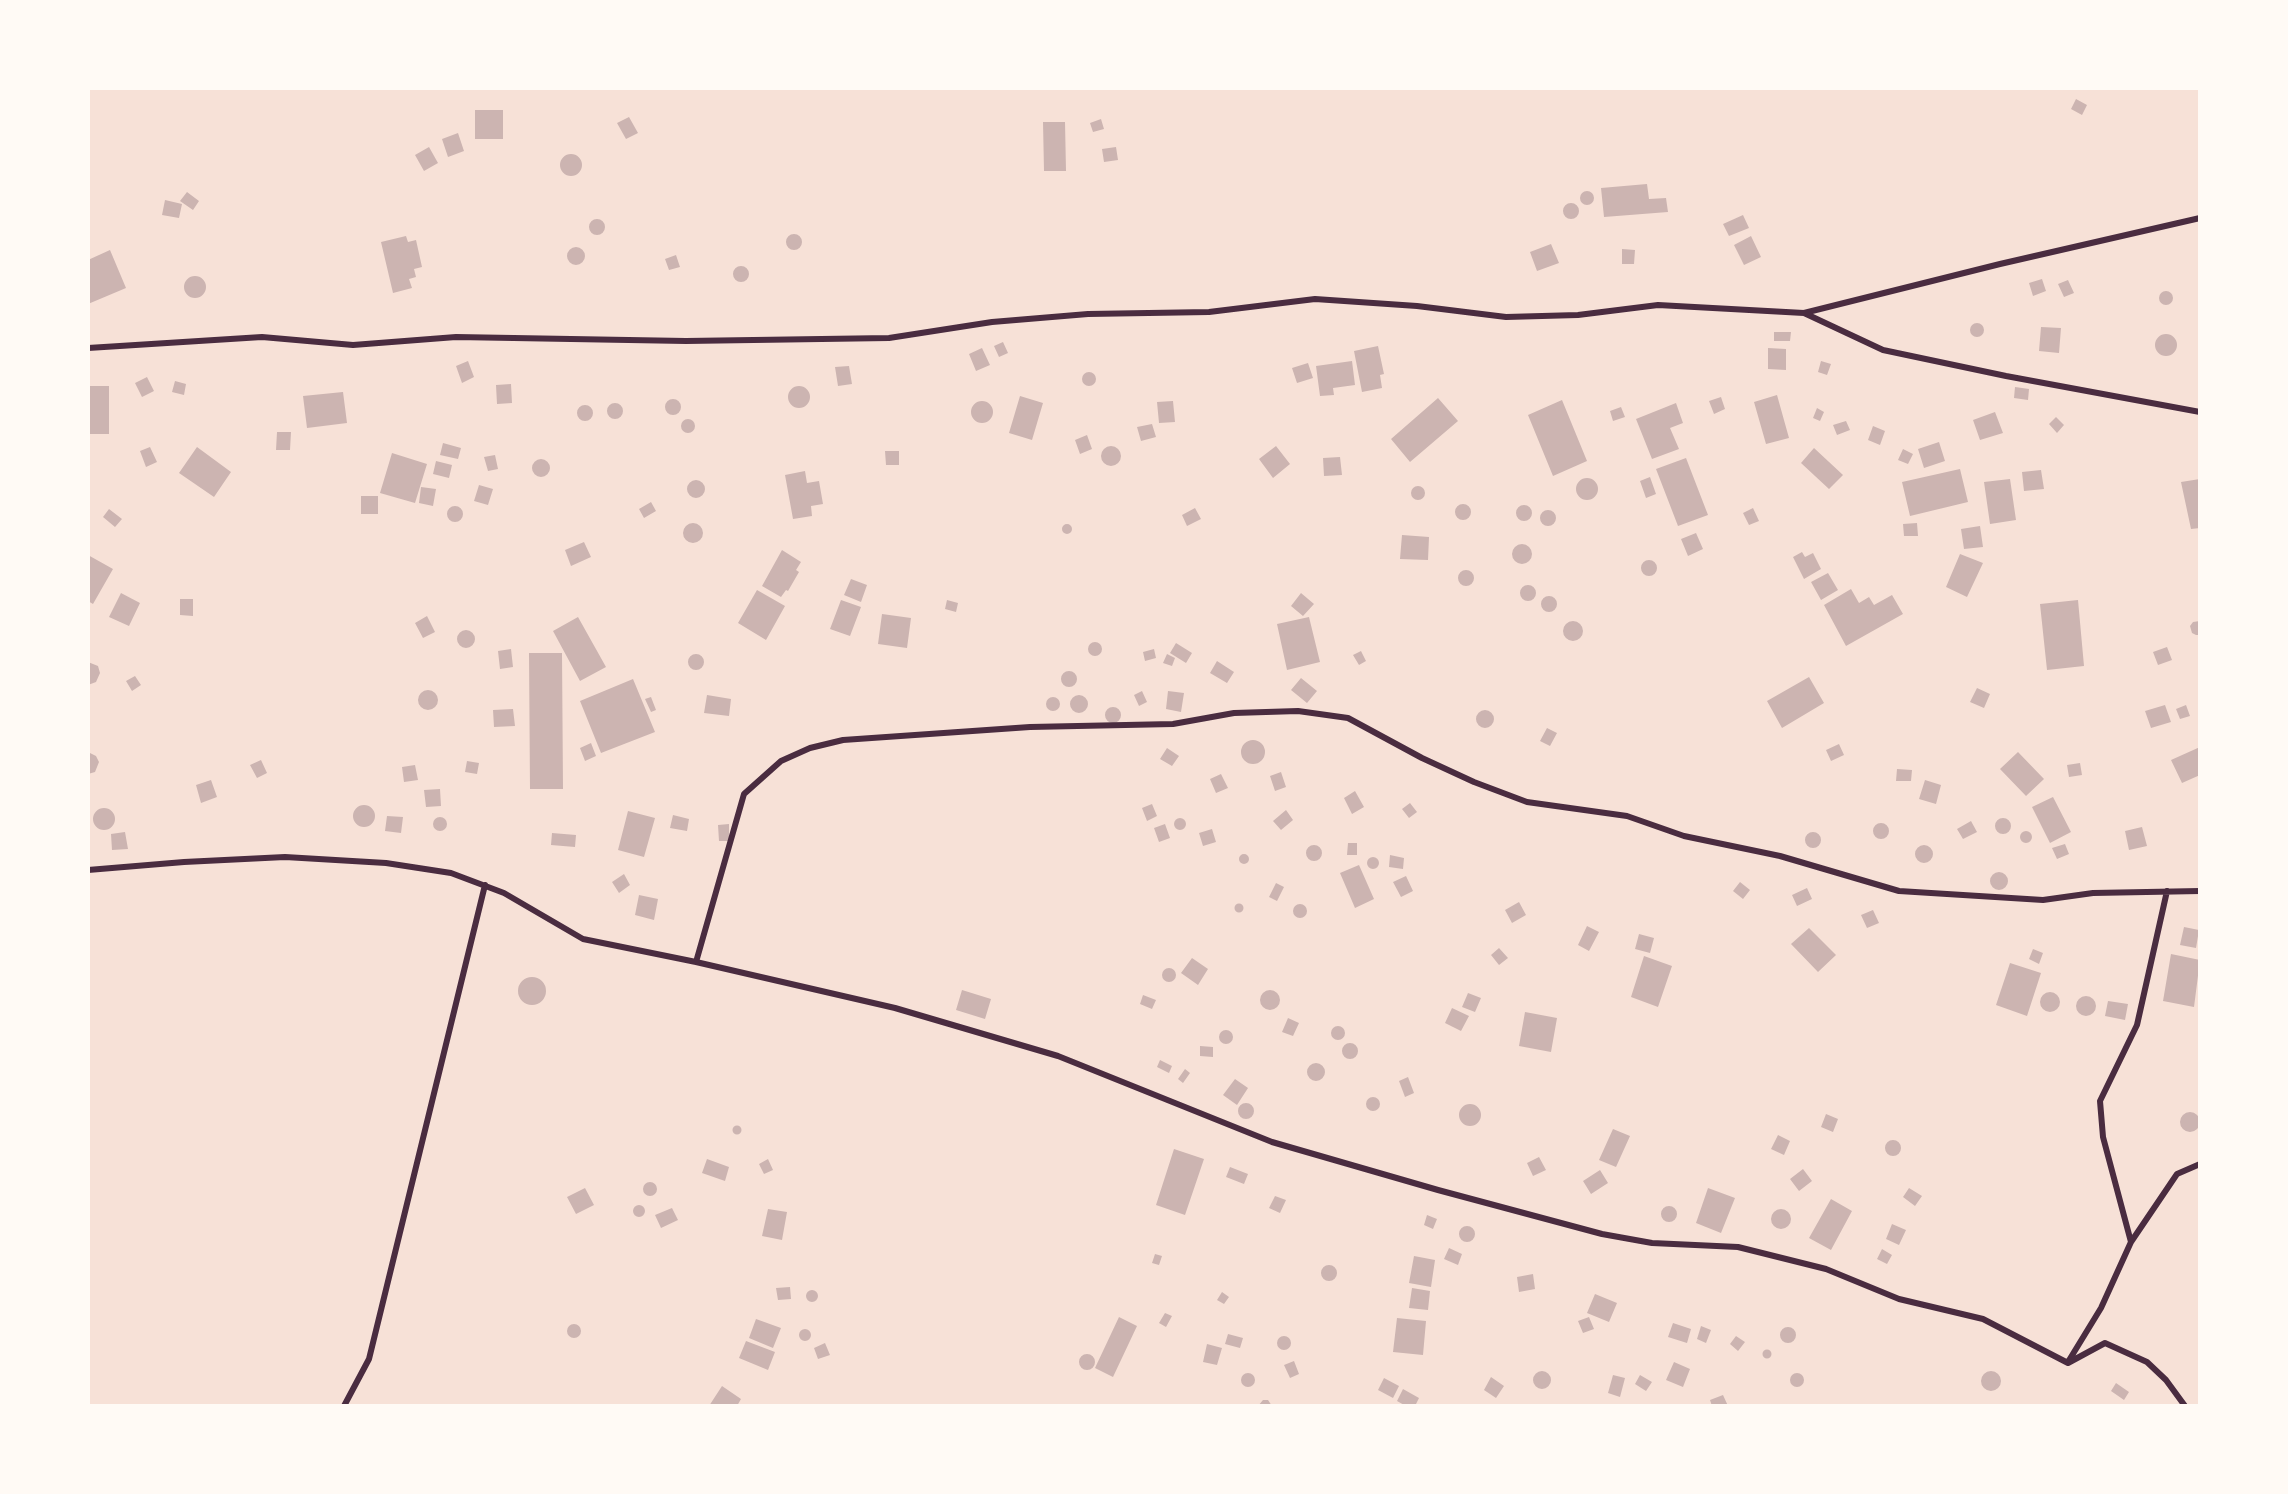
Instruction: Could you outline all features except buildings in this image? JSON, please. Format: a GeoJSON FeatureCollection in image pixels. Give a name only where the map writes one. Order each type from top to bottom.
{"type":"FeatureCollection","features":[{"type":"Feature","properties":{"kind":"street"},"geometry":{"type":"LineString","coordinates":[[88,348],[262,337],[353,345],[456,337],[686,341],[889,338],[992,322],[1088,314],[1209,312],[1315,299],[1417,306],[1506,317],[1578,315],[1658,305],[1804,313],[2199,218]]}},
{"type":"Feature","properties":{"kind":"street"},"geometry":{"type":"LineString","coordinates":[[1804,313],[1883,350],[2199,412]]}},
{"type":"Feature","properties":{"kind":"street"},"geometry":{"type":"LineString","coordinates":[[696,962],[744,794],[781,761],[810,748],[843,740],[1030,727],[1173,724],[1233,713],[1298,711],[1348,718],[1422,758],[1474,782],[1527,802],[1627,816],[1684,836],[1780,856],[1899,891],[2043,900],[2093,893],[2199,891]]}},
{"type":"Feature","properties":{"kind":"street"},"geometry":{"type":"LineString","coordinates":[[88,870],[285,857],[386,863],[451,873],[504,893],[583,939],[696,962],[895,1008],[1058,1056],[1272,1142],[1602,1234],[1652,1243],[1737,1247],[1826,1269],[1899,1299],[1983,1319],[2068,1363]]}},
{"type":"Feature","properties":{"kind":"street"},"geometry":{"type":"LineString","coordinates":[[344,1406],[369,1359],[484,885]]}},
{"type":"Feature","properties":{"kind":"street"},"geometry":{"type":"LineString","coordinates":[[2131,1242],[2103,1137],[2100,1101],[2137,1025],[2167,891]]}},
{"type":"Feature","properties":{"kind":"street"},"geometry":{"type":"LineString","coordinates":[[2068,1363],[2101,1308],[2131,1242],[2177,1174],[2199,1164]]}},
{"type":"Feature","properties":{"kind":"street"},"geometry":{"type":"LineString","coordinates":[[2068,1363],[2105,1343],[2147,1362],[2166,1380],[2185,1406]]}}]}
